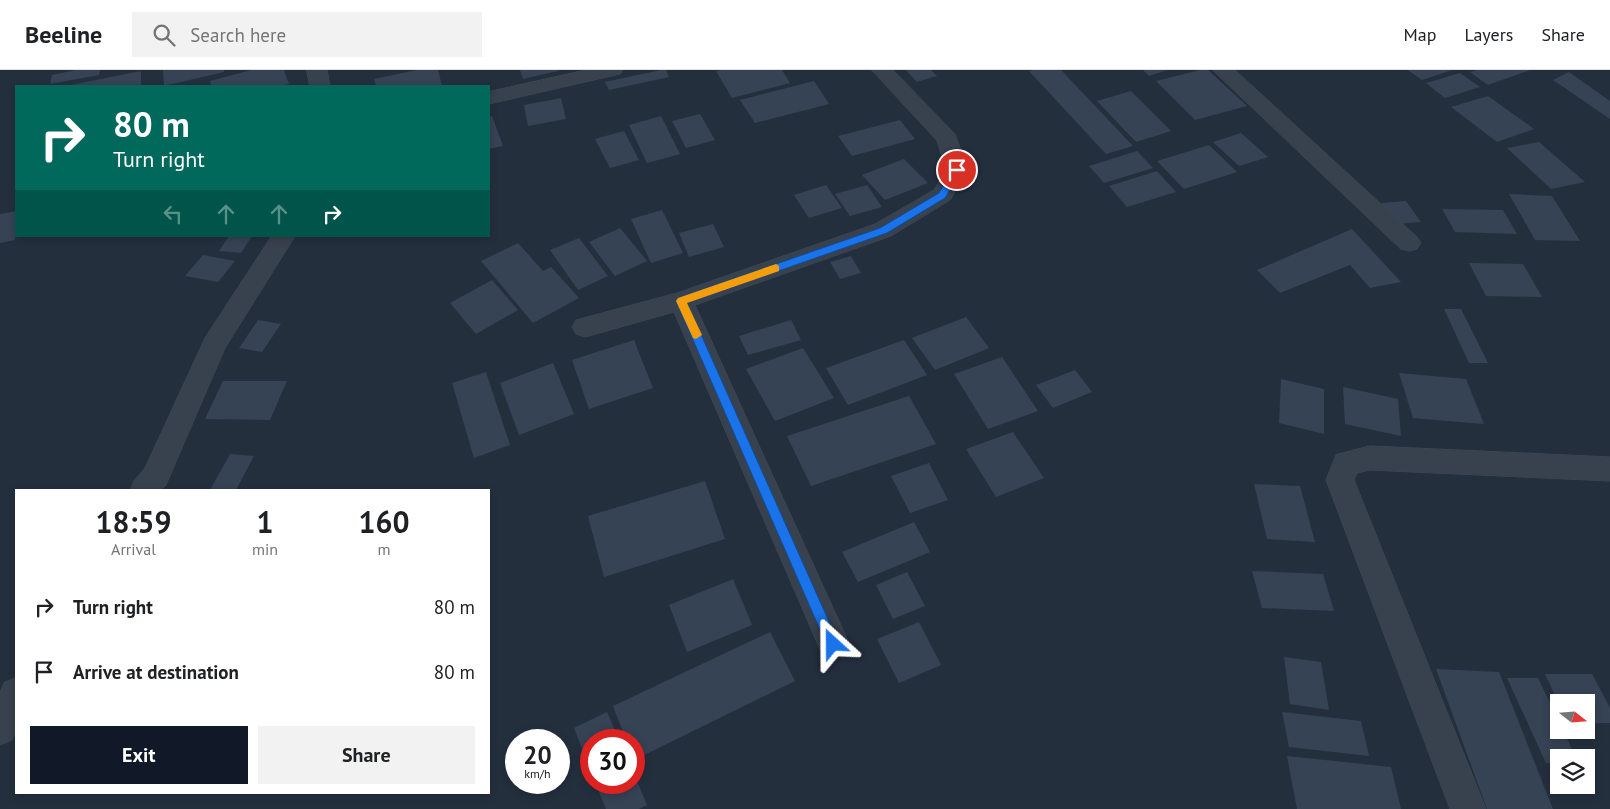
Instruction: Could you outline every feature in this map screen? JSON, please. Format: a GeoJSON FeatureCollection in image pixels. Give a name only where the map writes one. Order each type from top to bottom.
{"type":"FeatureCollection","features":[{"type":"Feature","properties":{"kind":"street"},"geometry":{"type":"LineString","coordinates":[[317,70],[320,85]]}},
{"type":"Feature","properties":{"kind":"street"},"geometry":{"type":"LineString","coordinates":[[490,98],[613,70]]}},
{"type":"Feature","properties":{"kind":"street"},"geometry":{"type":"LineString","coordinates":[[585,326],[681,301],[883,230],[942,195],[957,170],[947,139],[882,70]]}},
{"type":"Feature","properties":{"kind":"street"},"geometry":{"type":"LineString","coordinates":[[1223,70],[1409,242]]}},
{"type":"Feature","properties":{"kind":"street"},"geometry":{"type":"LineString","coordinates":[[145,489],[156,476],[214,346],[283,237]]}},
{"type":"Feature","properties":{"kind":"street"},"geometry":{"type":"LineString","coordinates":[[681,301],[833,644]]}},
{"type":"Feature","properties":{"kind":"street"},"geometry":{"type":"LineString","coordinates":[[1468,809],[1340,480],[1346,463],[1370,458],[1610,470]]}},
{"type":"Feature","properties":{"kind":"street"},"geometry":{"type":"LineString","coordinates":[[0,728],[15,696]]}},
{"type":"Feature","properties":{"kind":"building"},"geometry":{"type":"Polygon","coordinates":[[[76,70],[100,70],[99,75],[50,84],[52,75],[76,70]]]}},
{"type":"Feature","properties":{"kind":"building"},"geometry":{"type":"Polygon","coordinates":[[[163,70],[224,70],[224,72],[164,85],[163,70]]]}},
{"type":"Feature","properties":{"kind":"building"},"geometry":{"type":"Polygon","coordinates":[[[251,70],[284,70],[289,84],[211,85],[210,81],[251,70]]]}},
{"type":"Feature","properties":{"kind":"building"},"geometry":{"type":"Polygon","coordinates":[[[417,70],[438,70],[442,85],[376,85],[374,79],[417,70]]]}},
{"type":"Feature","properties":{"kind":"building"},"geometry":{"type":"Polygon","coordinates":[[[520,70],[558,70],[558,71],[523,79],[520,70]]]}},
{"type":"Feature","properties":{"kind":"building"},"geometry":{"type":"Polygon","coordinates":[[[666,70],[669,77],[609,90],[605,82],[666,70]]]}},
{"type":"Feature","properties":{"kind":"building"},"geometry":{"type":"Polygon","coordinates":[[[782,70],[790,83],[732,98],[716,71],[782,70]]]}},
{"type":"Feature","properties":{"kind":"building"},"geometry":{"type":"Polygon","coordinates":[[[906,70],[931,70],[937,76],[917,82],[906,70]]]}},
{"type":"Feature","properties":{"kind":"building"},"geometry":{"type":"Polygon","coordinates":[[[1061,70],[1133,146],[1106,154],[1029,71],[1061,70]]]}},
{"type":"Feature","properties":{"kind":"building"},"geometry":{"type":"Polygon","coordinates":[[[1143,70],[1167,70],[1149,76],[1143,70]]]}},
{"type":"Feature","properties":{"kind":"building"},"geometry":{"type":"Polygon","coordinates":[[[1200,70],[1208,70],[1247,106],[1195,120],[1156,81],[1200,70]]]}},
{"type":"Feature","properties":{"kind":"building"},"geometry":{"type":"Polygon","coordinates":[[[1408,70],[1452,70],[1422,80],[1408,70]]]}},
{"type":"Feature","properties":{"kind":"building"},"geometry":{"type":"Polygon","coordinates":[[[1477,70],[1530,70],[1488,85],[1470,72],[1477,70]]]}},
{"type":"Feature","properties":{"kind":"building"},"geometry":{"type":"Polygon","coordinates":[[[141,71],[141,85],[71,85],[141,71]]]}},
{"type":"Feature","properties":{"kind":"building"},"geometry":{"type":"Polygon","coordinates":[[[1569,72],[1610,101],[1610,119],[1553,80],[1569,72]]]}},
{"type":"Feature","properties":{"kind":"building"},"geometry":{"type":"Polygon","coordinates":[[[1460,73],[1480,87],[1445,98],[1426,83],[1460,73]]]}},
{"type":"Feature","properties":{"kind":"building"},"geometry":{"type":"Polygon","coordinates":[[[814,81],[829,104],[755,123],[740,100],[814,81]]]}},
{"type":"Feature","properties":{"kind":"building"},"geometry":{"type":"Polygon","coordinates":[[[1131,91],[1171,131],[1136,142],[1097,101],[1131,91]]]}},
{"type":"Feature","properties":{"kind":"building"},"geometry":{"type":"Polygon","coordinates":[[[1488,96],[1534,129],[1497,142],[1451,107],[1488,96]]]}},
{"type":"Feature","properties":{"kind":"building"},"geometry":{"type":"Polygon","coordinates":[[[561,98],[566,119],[528,126],[524,105],[561,98]]]}},
{"type":"Feature","properties":{"kind":"building"},"geometry":{"type":"Polygon","coordinates":[[[700,114],[715,140],[686,148],[672,121],[700,114]]]}},
{"type":"Feature","properties":{"kind":"building"},"geometry":{"type":"Polygon","coordinates":[[[492,116],[503,146],[490,149],[490,117],[492,116]]]}},
{"type":"Feature","properties":{"kind":"building"},"geometry":{"type":"Polygon","coordinates":[[[661,116],[680,154],[647,163],[629,125],[661,116]]]}},
{"type":"Feature","properties":{"kind":"building"},"geometry":{"type":"Polygon","coordinates":[[[900,120],[915,139],[852,156],[838,136],[900,120]]]}},
{"type":"Feature","properties":{"kind":"building"},"geometry":{"type":"Polygon","coordinates":[[[624,131],[639,160],[610,168],[595,139],[624,131]]]}},
{"type":"Feature","properties":{"kind":"building"},"geometry":{"type":"Polygon","coordinates":[[[1241,133],[1268,157],[1239,166],[1213,142],[1241,133]]]}},
{"type":"Feature","properties":{"kind":"building"},"geometry":{"type":"Polygon","coordinates":[[[1539,142],[1585,182],[1551,189],[1507,148],[1539,142]]]}},
{"type":"Feature","properties":{"kind":"building"},"geometry":{"type":"Polygon","coordinates":[[[1209,145],[1237,172],[1184,189],[1157,161],[1209,145]]]}},
{"type":"Feature","properties":{"kind":"building"},"geometry":{"type":"Polygon","coordinates":[[[1137,151],[1153,168],[1104,183],[1089,166],[1137,151]]]}},
{"type":"Feature","properties":{"kind":"building"},"geometry":{"type":"Polygon","coordinates":[[[904,159],[928,183],[885,200],[862,175],[904,159]]]}},
{"type":"Feature","properties":{"kind":"building"},"geometry":{"type":"Polygon","coordinates":[[[1157,171],[1176,192],[1127,207],[1109,186],[1157,171]]]}},
{"type":"Feature","properties":{"kind":"building"},"geometry":{"type":"Polygon","coordinates":[[[826,185],[842,208],[809,218],[794,195],[826,185]]]}},
{"type":"Feature","properties":{"kind":"building"},"geometry":{"type":"Polygon","coordinates":[[[867,185],[882,207],[850,216],[835,194],[867,185]]]}},
{"type":"Feature","properties":{"kind":"building"},"geometry":{"type":"Polygon","coordinates":[[[1509,194],[1552,196],[1580,241],[1535,240],[1509,194]]]}},
{"type":"Feature","properties":{"kind":"building"},"geometry":{"type":"Polygon","coordinates":[[[1406,201],[1421,222],[1396,224],[1381,203],[1406,201]]]}},
{"type":"Feature","properties":{"kind":"building"},"geometry":{"type":"Polygon","coordinates":[[[1442,209],[1503,210],[1517,234],[1455,232],[1442,209]]]}},
{"type":"Feature","properties":{"kind":"building"},"geometry":{"type":"Polygon","coordinates":[[[662,210],[683,253],[651,263],[631,219],[662,210]]]}},
{"type":"Feature","properties":{"kind":"building"},"geometry":{"type":"Polygon","coordinates":[[[15,211],[15,240],[0,243],[0,214],[15,211]]]}},
{"type":"Feature","properties":{"kind":"building"},"geometry":{"type":"Polygon","coordinates":[[[713,224],[724,247],[689,257],[679,233],[713,224]]]}},
{"type":"Feature","properties":{"kind":"building"},"geometry":{"type":"Polygon","coordinates":[[[620,228],[647,261],[615,276],[589,242],[620,228]]]}},
{"type":"Feature","properties":{"kind":"building"},"geometry":{"type":"Polygon","coordinates":[[[1352,229],[1401,282],[1370,288],[1350,265],[1280,293],[1257,270],[1352,229]]]}},
{"type":"Feature","properties":{"kind":"building"},"geometry":{"type":"Polygon","coordinates":[[[228,237],[251,237],[241,253],[219,251],[228,237]]]}},
{"type":"Feature","properties":{"kind":"building"},"geometry":{"type":"Polygon","coordinates":[[[579,238],[608,276],[578,290],[550,250],[579,238]]]}},
{"type":"Feature","properties":{"kind":"building"},"geometry":{"type":"Polygon","coordinates":[[[518,243],[543,271],[551,267],[579,298],[533,323],[481,261],[518,243]]]}},
{"type":"Feature","properties":{"kind":"building"},"geometry":{"type":"Polygon","coordinates":[[[203,255],[235,261],[218,282],[185,276],[203,255]]]}},
{"type":"Feature","properties":{"kind":"building"},"geometry":{"type":"Polygon","coordinates":[[[851,256],[861,273],[840,279],[830,262],[851,256]]]}},
{"type":"Feature","properties":{"kind":"building"},"geometry":{"type":"Polygon","coordinates":[[[1469,263],[1523,264],[1542,297],[1486,296],[1469,263]]]}},
{"type":"Feature","properties":{"kind":"building"},"geometry":{"type":"Polygon","coordinates":[[[492,280],[518,310],[476,334],[450,303],[492,280]]]}},
{"type":"Feature","properties":{"kind":"building"},"geometry":{"type":"Polygon","coordinates":[[[1444,309],[1461,309],[1488,363],[1469,363],[1444,309]]]}},
{"type":"Feature","properties":{"kind":"building"},"geometry":{"type":"Polygon","coordinates":[[[966,317],[989,348],[935,370],[912,338],[966,317]]]}},
{"type":"Feature","properties":{"kind":"building"},"geometry":{"type":"Polygon","coordinates":[[[258,320],[281,324],[262,352],[239,348],[258,320]]]}},
{"type":"Feature","properties":{"kind":"building"},"geometry":{"type":"Polygon","coordinates":[[[791,320],[801,340],[748,355],[739,336],[791,320]]]}},
{"type":"Feature","properties":{"kind":"building"},"geometry":{"type":"Polygon","coordinates":[[[634,340],[653,388],[589,409],[572,360],[634,340]]]}},
{"type":"Feature","properties":{"kind":"building"},"geometry":{"type":"Polygon","coordinates":[[[904,340],[927,375],[848,405],[826,368],[904,340]]]}},
{"type":"Feature","properties":{"kind":"building"},"geometry":{"type":"Polygon","coordinates":[[[803,348],[834,398],[775,421],[746,369],[803,348]]]}},
{"type":"Feature","properties":{"kind":"building"},"geometry":{"type":"Polygon","coordinates":[[[1002,357],[1038,411],[988,429],[954,374],[1002,357]]]}},
{"type":"Feature","properties":{"kind":"building"},"geometry":{"type":"Polygon","coordinates":[[[553,363],[574,414],[519,435],[500,383],[553,363]]]}},
{"type":"Feature","properties":{"kind":"building"},"geometry":{"type":"Polygon","coordinates":[[[1075,370],[1092,392],[1053,408],[1036,385],[1075,370]]]}},
{"type":"Feature","properties":{"kind":"building"},"geometry":{"type":"Polygon","coordinates":[[[486,372],[510,445],[474,458],[452,383],[486,372]]]}},
{"type":"Feature","properties":{"kind":"building"},"geometry":{"type":"Polygon","coordinates":[[[1399,373],[1466,379],[1484,424],[1413,418],[1399,373]]]}},
{"type":"Feature","properties":{"kind":"building"},"geometry":{"type":"Polygon","coordinates":[[[1281,379],[1324,389],[1324,434],[1279,423],[1281,379]]]}},
{"type":"Feature","properties":{"kind":"building"},"geometry":{"type":"Polygon","coordinates":[[[223,381],[287,381],[270,420],[205,419],[223,381]]]}},
{"type":"Feature","properties":{"kind":"building"},"geometry":{"type":"Polygon","coordinates":[[[1343,387],[1398,399],[1401,436],[1345,424],[1343,387]]]}},
{"type":"Feature","properties":{"kind":"building"},"geometry":{"type":"Polygon","coordinates":[[[909,396],[936,444],[811,486],[787,436],[909,396]]]}},
{"type":"Feature","properties":{"kind":"building"},"geometry":{"type":"Polygon","coordinates":[[[1013,432],[1044,478],[996,497],[966,449],[1013,432]]]}},
{"type":"Feature","properties":{"kind":"building"},"geometry":{"type":"Polygon","coordinates":[[[230,454],[254,456],[237,489],[211,489],[230,454]]]}},
{"type":"Feature","properties":{"kind":"building"},"geometry":{"type":"Polygon","coordinates":[[[929,463],[948,500],[910,513],[891,476],[929,463]]]}},
{"type":"Feature","properties":{"kind":"building"},"geometry":{"type":"Polygon","coordinates":[[[705,481],[725,539],[604,577],[588,516],[705,481]]]}},
{"type":"Feature","properties":{"kind":"building"},"geometry":{"type":"Polygon","coordinates":[[[1254,484],[1300,486],[1315,542],[1267,539],[1254,484]]]}},
{"type":"Feature","properties":{"kind":"building"},"geometry":{"type":"Polygon","coordinates":[[[914,522],[930,552],[858,582],[842,552],[914,522]]]}},
{"type":"Feature","properties":{"kind":"building"},"geometry":{"type":"Polygon","coordinates":[[[1252,571],[1323,574],[1334,611],[1262,608],[1252,571]]]}},
{"type":"Feature","properties":{"kind":"building"},"geometry":{"type":"Polygon","coordinates":[[[907,572],[925,606],[893,619],[876,585],[907,572]]]}},
{"type":"Feature","properties":{"kind":"building"},"geometry":{"type":"Polygon","coordinates":[[[733,579],[752,625],[687,652],[669,605],[733,579]]]}},
{"type":"Feature","properties":{"kind":"building"},"geometry":{"type":"Polygon","coordinates":[[[919,622],[941,665],[899,683],[877,639],[919,622]]]}},
{"type":"Feature","properties":{"kind":"building"},"geometry":{"type":"Polygon","coordinates":[[[770,632],[795,681],[645,755],[645,729],[622,729],[613,706],[770,632]]]}},
{"type":"Feature","properties":{"kind":"building"},"geometry":{"type":"Polygon","coordinates":[[[1284,657],[1321,662],[1329,710],[1290,704],[1284,657]]]}},
{"type":"Feature","properties":{"kind":"building"},"geometry":{"type":"Polygon","coordinates":[[[1436,669],[1499,672],[1553,809],[1487,809],[1436,669]]]}},
{"type":"Feature","properties":{"kind":"building"},"geometry":{"type":"Polygon","coordinates":[[[1545,674],[1592,674],[1610,708],[1610,723],[1595,723],[1595,694],[1554,694],[1545,674]]]}},
{"type":"Feature","properties":{"kind":"building"},"geometry":{"type":"Polygon","coordinates":[[[1507,678],[1538,678],[1550,703],[1550,739],[1567,739],[1572,749],[1550,749],[1550,763],[1546,763],[1507,678]]]}},
{"type":"Feature","properties":{"kind":"building"},"geometry":{"type":"Polygon","coordinates":[[[607,712],[614,729],[580,729],[580,744],[574,728],[607,712]]]}},
{"type":"Feature","properties":{"kind":"building"},"geometry":{"type":"Polygon","coordinates":[[[1282,712],[1361,721],[1369,756],[1289,747],[1282,712]]]}},
{"type":"Feature","properties":{"kind":"building"},"geometry":{"type":"Polygon","coordinates":[[[1287,756],[1391,767],[1401,809],[1297,809],[1287,756]]]}},
{"type":"Feature","properties":{"kind":"building"},"geometry":{"type":"Polygon","coordinates":[[[600,794],[642,794],[647,805],[639,809],[606,809],[600,794]]]}},
{"type":"Feature","properties":{"kind":"slow traffic"},"geometry":{"type":"LineString","coordinates":[[696,335],[681,301],[776,268]]}},
{"type":"Feature","properties":{"kind":"route"},"geometry":{"type":"LineString","coordinates":[[833,644],[681,301],[883,230],[942,195],[957,170]]}}]}
